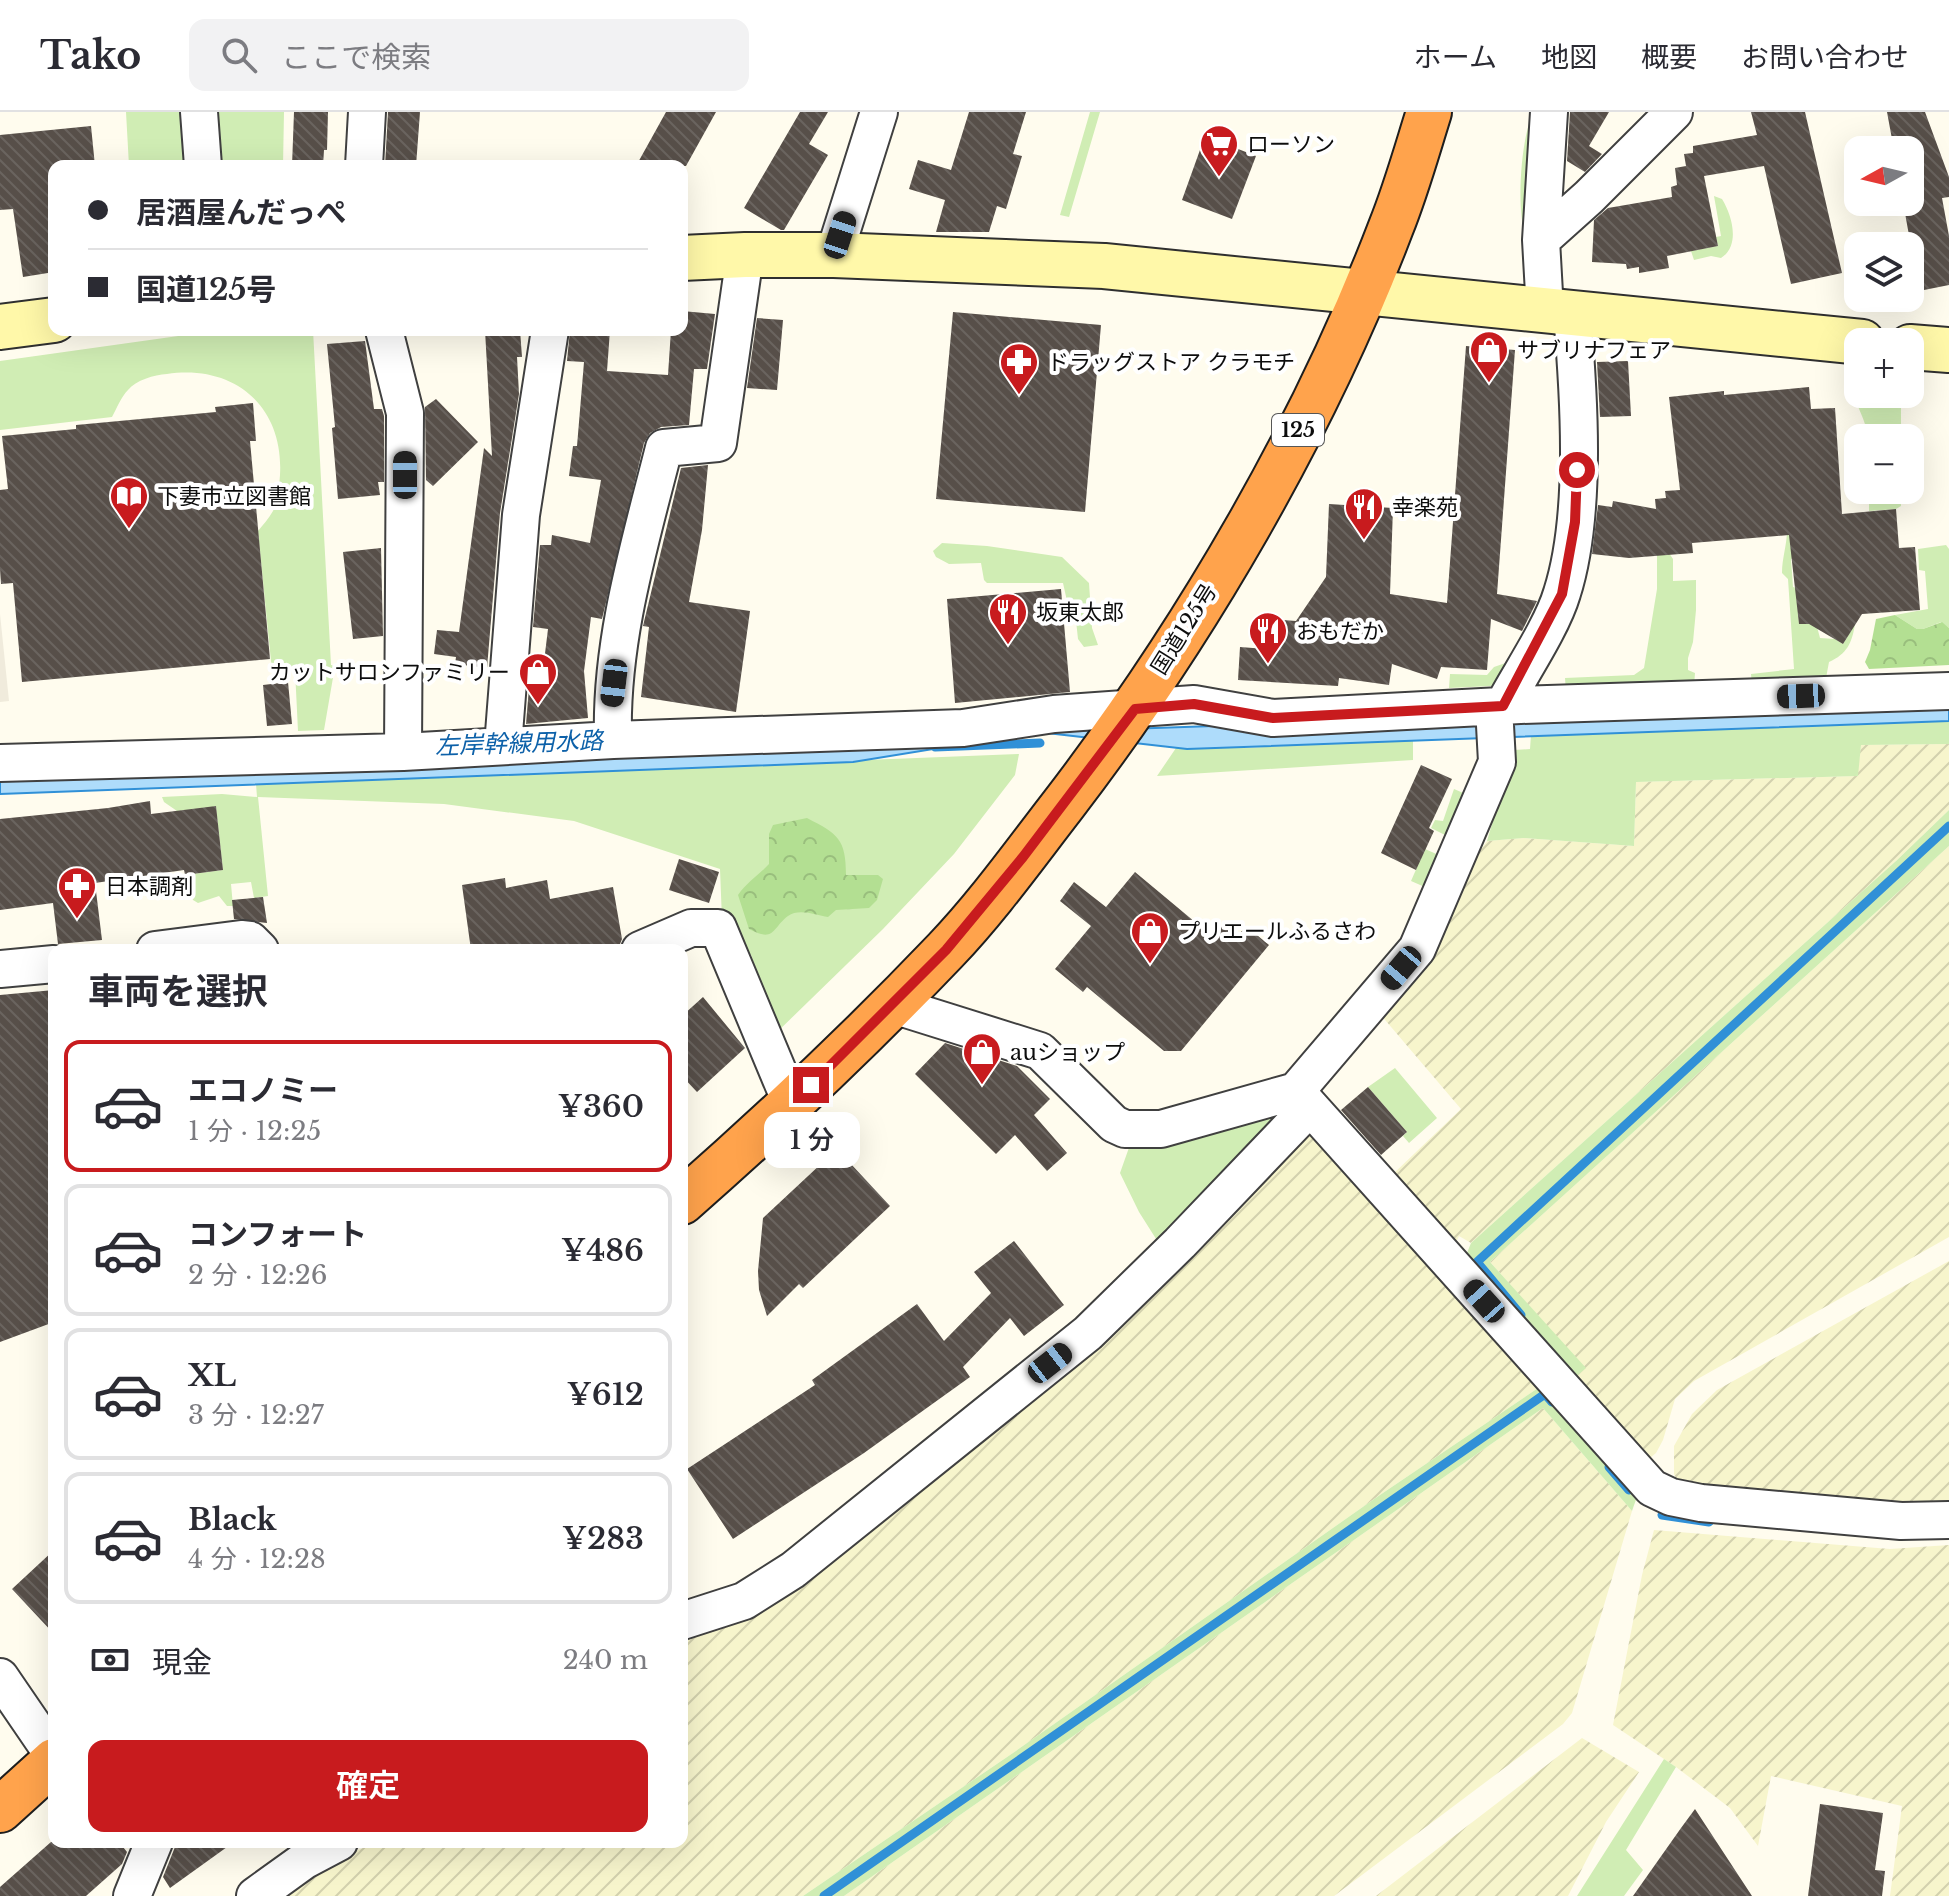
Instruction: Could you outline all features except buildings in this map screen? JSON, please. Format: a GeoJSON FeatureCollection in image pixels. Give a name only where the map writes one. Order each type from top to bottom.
{"type":"FeatureCollection","features":[{"type":"Feature","properties":{"kind":"highway","name":"国道125号"},"geometry":{"type":"LineString","coordinates":[[688,1197],[792,1105],[946,950],[1031,847],[1135,709],[1261,505],[1365,293],[1394,220],[1429,112]]}},
{"type":"Feature","properties":{"kind":"highway"},"geometry":{"type":"LineString","coordinates":[[0,1810],[48,1765]]}},
{"type":"Feature","properties":{"kind":"street"},"geometry":{"type":"LineString","coordinates":[[199,112],[203,160]]}},
{"type":"Feature","properties":{"kind":"street"},"geometry":{"type":"LineString","coordinates":[[364,160],[367,112]]}},
{"type":"Feature","properties":{"kind":"street"},"geometry":{"type":"LineString","coordinates":[[834,255],[879,112]]}},
{"type":"Feature","properties":{"kind":"street"},"geometry":{"type":"LineString","coordinates":[[688,1619],[744,1601],[793,1570],[1088,1333],[1180,1243],[1302,1099],[1417,949],[1497,762],[1498,706],[1562,594],[1570,560],[1575,522],[1578,391],[1541,240],[1549,112]]}},
{"type":"Feature","properties":{"kind":"street"},"geometry":{"type":"LineString","coordinates":[[1541,240],[1609,178],[1674,112]]}},
{"type":"Feature","properties":{"kind":"street"},"geometry":{"type":"LineString","coordinates":[[613,740],[612,702],[628,591],[664,448],[718,443],[745,255]]}},
{"type":"Feature","properties":{"kind":"street"},"geometry":{"type":"LineString","coordinates":[[688,258],[834,255],[1122,267],[1844,340]]}},
{"type":"Feature","properties":{"kind":"street"},"geometry":{"type":"LineString","coordinates":[[0,327],[48,321]]}},
{"type":"Feature","properties":{"kind":"street"},"geometry":{"type":"LineString","coordinates":[[386,336],[405,413],[403,752]]}},
{"type":"Feature","properties":{"kind":"street"},"geometry":{"type":"LineString","coordinates":[[503,746],[521,515],[549,336]]}},
{"type":"Feature","properties":{"kind":"street"},"geometry":{"type":"LineString","coordinates":[[1924,348],[1949,350]]}},
{"type":"Feature","properties":{"kind":"street"},"geometry":{"type":"LineString","coordinates":[[0,763],[403,752],[613,740],[963,728],[1054,714],[1194,704],[1273,718],[1498,706],[1949,691]]}},
{"type":"Feature","properties":{"kind":"street"},"geometry":{"type":"LineString","coordinates":[[654,944],[691,928],[718,928],[792,1105]]}},
{"type":"Feature","properties":{"kind":"street"},"geometry":{"type":"LineString","coordinates":[[202,944],[241,939],[254,944]]}},
{"type":"Feature","properties":{"kind":"street"},"geometry":{"type":"LineString","coordinates":[[0,969],[48,965]]}},
{"type":"Feature","properties":{"kind":"street"},"geometry":{"type":"LineString","coordinates":[[890,1004],[1040,1051],[1114,1124],[1125,1129],[1161,1129],[1302,1099]]}},
{"type":"Feature","properties":{"kind":"street"},"geometry":{"type":"LineString","coordinates":[[1302,1099],[1652,1488],[1671,1497],[1701,1503],[1901,1521],[1949,1520]]}},
{"type":"Feature","properties":{"kind":"street"},"geometry":{"type":"LineString","coordinates":[[0,1677],[48,1750]]}},
{"type":"Feature","properties":{"kind":"street"},"geometry":{"type":"LineString","coordinates":[[135,1895],[152,1848]]}},
{"type":"Feature","properties":{"kind":"street"},"geometry":{"type":"LineString","coordinates":[[255,1896],[305,1860],[328,1848]]}},
{"type":"Feature","properties":{"kind":"shaded area"},"geometry":{"type":"Polygon","coordinates":[[[0,614],[9,701],[0,702],[0,614]]]}},
{"type":"Feature","properties":{"kind":"shaded area"},"geometry":{"type":"Polygon","coordinates":[[[1949,744],[1949,810],[1471,1243],[1459,1236],[1454,1246],[1392,1175],[1461,1109],[1380,1014],[1421,965],[1448,924],[1474,859],[1487,841],[1524,838],[1634,846],[1636,782],[1857,776],[1861,745],[1949,744]]]}},
{"type":"Feature","properties":{"kind":"shaded area"},"geometry":{"type":"Polygon","coordinates":[[[1949,846],[1949,1237],[1694,1381],[1675,1399],[1656,1453],[1650,1458],[1641,1454],[1571,1381],[1585,1368],[1490,1262],[1949,846]]]}},
{"type":"Feature","properties":{"kind":"shaded area"},"geometry":{"type":"Polygon","coordinates":[[[1312,1122],[1544,1384],[803,1896],[278,1896],[332,1861],[363,1848],[688,1848],[688,1630],[1086,1358],[1111,1338],[1240,1209],[1312,1122]]]}},
{"type":"Feature","properties":{"kind":"shaded area"},"geometry":{"type":"Polygon","coordinates":[[[1949,1261],[1949,1512],[1679,1484],[1674,1474],[1674,1446],[1692,1414],[1717,1390],[1949,1261]]]}},
{"type":"Feature","properties":{"kind":"shaded area"},"geometry":{"type":"Polygon","coordinates":[[[1543,1408],[1632,1511],[1572,1713],[1563,1724],[1334,1896],[844,1896],[1543,1408]]]}},
{"type":"Feature","properties":{"kind":"shaded area"},"geometry":{"type":"Polygon","coordinates":[[[1654,1530],[1890,1549],[1949,1545],[1949,1896],[1890,1896],[1902,1806],[1771,1776],[1758,1846],[1730,1808],[1613,1725],[1642,1575],[1654,1530]]]}},
{"type":"Feature","properties":{"kind":"shaded area"},"geometry":{"type":"Polygon","coordinates":[[[1582,1738],[1639,1772],[1606,1822],[1568,1896],[1376,1896],[1582,1738]]]}},
{"type":"Feature","properties":{"kind":"green space"},"geometry":{"type":"Polygon","coordinates":[[[126,112],[189,112],[191,160],[129,160],[126,112]]]}},
{"type":"Feature","properties":{"kind":"green space"},"geometry":{"type":"Polygon","coordinates":[[[206,112],[284,112],[283,160],[210,160],[206,112]]]}},
{"type":"Feature","properties":{"kind":"green space"},"geometry":{"type":"Polygon","coordinates":[[[1090,112],[1100,112],[1069,217],[1060,215],[1090,112]]]}},
{"type":"Feature","properties":{"kind":"green space"},"geometry":{"type":"Polygon","coordinates":[[[1534,112],[1525,233],[1521,171],[1526,136],[1534,112]]]}},
{"type":"Feature","properties":{"kind":"green space"},"geometry":{"type":"Polygon","coordinates":[[[1714,196],[1722,199],[1729,214],[1733,231],[1731,246],[1721,258],[1711,256],[1694,260],[1691,251],[1718,246],[1716,237],[1721,236],[1714,196]]]}},
{"type":"Feature","properties":{"kind":"green space"},"geometry":{"type":"Polygon","coordinates":[[[178,336],[313,336],[331,665],[335,666],[324,730],[298,731],[295,670],[272,671],[258,531],[276,502],[280,475],[279,450],[264,410],[233,383],[213,376],[191,373],[162,375],[131,386],[112,417],[0,430],[0,361],[178,336]]]}},
{"type":"Feature","properties":{"kind":"green space"},"geometry":{"type":"Polygon","coordinates":[[[1858,408],[1901,408],[1901,424],[1864,424],[1858,408]]]}},
{"type":"Feature","properties":{"kind":"green space"},"geometry":{"type":"Polygon","coordinates":[[[1869,504],[1901,504],[1896,509],[1869,511],[1869,504]]]}},
{"type":"Feature","properties":{"kind":"green space"},"geometry":{"type":"Polygon","coordinates":[[[1790,529],[1794,558],[1791,559],[1793,587],[1796,588],[1799,624],[1816,623],[1820,638],[1835,639],[1843,644],[1855,624],[1854,631],[1844,651],[1829,662],[1826,678],[1815,677],[1815,684],[1752,686],[1751,674],[1794,669],[1788,579],[1782,573],[1787,530],[1790,529]]]}},
{"type":"Feature","properties":{"kind":"green space"},"geometry":{"type":"Polygon","coordinates":[[[942,543],[1062,557],[1089,583],[1092,628],[1098,645],[1084,647],[1078,639],[1074,602],[1067,601],[1063,583],[987,583],[981,563],[949,564],[936,557],[933,551],[942,543]]]}},
{"type":"Feature","properties":{"kind":"green space"},"geometry":{"type":"Polygon","coordinates":[[[1946,545],[1949,549],[1949,628],[1941,622],[1917,629],[1895,615],[1928,609],[1925,571],[1919,570],[1918,549],[1946,545]]]}},
{"type":"Feature","properties":{"kind":"green space"},"geometry":{"type":"Polygon","coordinates":[[[1657,548],[1667,550],[1673,559],[1673,581],[1696,580],[1693,642],[1688,658],[1688,670],[1695,673],[1694,686],[1566,692],[1565,678],[1634,675],[1644,668],[1657,589],[1657,548]]]}},
{"type":"Feature","properties":{"kind":"green space"},"geometry":{"type":"Polygon","coordinates":[[[1895,615],[1917,629],[1942,622],[1949,628],[1949,665],[1869,669],[1865,662],[1876,619],[1895,615]]]}},
{"type":"Feature","properties":{"kind":"green space"},"geometry":{"type":"Polygon","coordinates":[[[1514,660],[1511,685],[1449,688],[1450,674],[1487,675],[1494,667],[1514,660]]]}},
{"type":"Feature","properties":{"kind":"green space"},"geometry":{"type":"Polygon","coordinates":[[[1949,721],[1949,744],[1861,745],[1858,776],[1636,782],[1634,846],[1524,838],[1487,841],[1514,750],[1530,749],[1531,735],[1949,721]]]}},
{"type":"Feature","properties":{"kind":"green space"},"geometry":{"type":"Polygon","coordinates":[[[1413,740],[1413,760],[1157,776],[1176,748],[1413,740]]]}},
{"type":"Feature","properties":{"kind":"green space"},"geometry":{"type":"Polygon","coordinates":[[[1019,754],[1015,775],[954,854],[883,929],[772,1037],[755,997],[758,975],[751,955],[732,942],[722,920],[720,869],[574,821],[444,804],[258,797],[268,896],[254,898],[251,882],[231,884],[233,906],[227,906],[219,896],[198,903],[193,900],[185,875],[223,870],[216,807],[177,811],[162,797],[222,794],[257,797],[256,784],[1019,754]]]}},
{"type":"Feature","properties":{"kind":"green space"},"geometry":{"type":"Polygon","coordinates":[[[1454,789],[1468,795],[1453,839],[1431,828],[1435,820],[1443,821],[1454,789]]]}},
{"type":"Feature","properties":{"kind":"green space"},"geometry":{"type":"Polygon","coordinates":[[[1949,810],[1949,846],[1490,1262],[1586,1368],[1571,1381],[1463,1263],[1471,1243],[1949,810]]]}},
{"type":"Feature","properties":{"kind":"green space"},"geometry":{"type":"Polygon","coordinates":[[[807,818],[838,839],[844,853],[846,875],[878,875],[883,879],[877,900],[869,908],[836,910],[828,917],[797,912],[788,916],[769,934],[757,933],[749,929],[738,895],[769,864],[769,834],[773,825],[807,818]]]}},
{"type":"Feature","properties":{"kind":"green space"},"geometry":{"type":"Polygon","coordinates":[[[1425,849],[1441,856],[1434,891],[1411,881],[1425,849]]]}},
{"type":"Feature","properties":{"kind":"green space"},"geometry":{"type":"Polygon","coordinates":[[[1395,1068],[1437,1118],[1409,1143],[1403,1136],[1407,1132],[1368,1087],[1395,1068]]]}},
{"type":"Feature","properties":{"kind":"green space"},"geometry":{"type":"Polygon","coordinates":[[[1287,1109],[1158,1242],[1120,1173],[1131,1142],[1287,1109]]]}},
{"type":"Feature","properties":{"kind":"green space"},"geometry":{"type":"Polygon","coordinates":[[[1544,1384],[1639,1491],[1632,1511],[1543,1408],[844,1896],[803,1896],[1377,1497],[1544,1384]]]}},
{"type":"Feature","properties":{"kind":"green space"},"geometry":{"type":"Polygon","coordinates":[[[1664,1759],[1676,1767],[1626,1850],[1643,1870],[1624,1896],[1577,1896],[1664,1759]]]}},
{"type":"Feature","properties":{"kind":"water"},"geometry":{"type":"Polygon","coordinates":[[[1949,701],[1949,721],[1187,749],[1038,732],[1949,701]]]}},
{"type":"Feature","properties":{"kind":"water"},"geometry":{"type":"Polygon","coordinates":[[[1038,732],[853,762],[0,794],[0,774],[1038,732]]]}},
{"type":"Feature","properties":{"kind":"waterway","name":"左岸幹線用水路"},"geometry":{"type":"LineString","coordinates":[[935,747],[1040,743]]}},
{"type":"Feature","properties":{"kind":"waterway"},"geometry":{"type":"LineString","coordinates":[[1521,1315],[1477,1262],[1949,826]]}},
{"type":"Feature","properties":{"kind":"waterway"},"geometry":{"type":"LineString","coordinates":[[824,1896],[1545,1394],[1552,1402]]}},
{"type":"Feature","properties":{"kind":"waterway"},"geometry":{"type":"LineString","coordinates":[[1609,1467],[1629,1490]]}},
{"type":"Feature","properties":{"kind":"waterway"},"geometry":{"type":"LineString","coordinates":[[1662,1515],[1709,1522]]}},
{"type":"Feature","properties":{"kind":"place","name":"ローソン"},"geometry":{"type":"Point","coordinates":[1219,178]}},
{"type":"Feature","properties":{"kind":"place","name":"サブリナフェア"},"geometry":{"type":"Point","coordinates":[1489,384]}},
{"type":"Feature","properties":{"kind":"place","name":"ドラッグストア クラモチ"},"geometry":{"type":"Point","coordinates":[1019,396]}},
{"type":"Feature","properties":{"kind":"place","name":"下妻市立図書館"},"geometry":{"type":"Point","coordinates":[129,530]}},
{"type":"Feature","properties":{"kind":"place","name":"幸楽苑"},"geometry":{"type":"Point","coordinates":[1364,541]}},
{"type":"Feature","properties":{"kind":"place","name":"坂東太郎"},"geometry":{"type":"Point","coordinates":[1008,646]}},
{"type":"Feature","properties":{"kind":"place","name":"おもだか"},"geometry":{"type":"Point","coordinates":[1268,665]}},
{"type":"Feature","properties":{"kind":"place","name":"カットサロンファミリー"},"geometry":{"type":"Point","coordinates":[538,706]}},
{"type":"Feature","properties":{"kind":"place","name":"日本調剤"},"geometry":{"type":"Point","coordinates":[77,920]}},
{"type":"Feature","properties":{"kind":"place","name":"プリエールふるさわ"},"geometry":{"type":"Point","coordinates":[1150,965]}},
{"type":"Feature","properties":{"kind":"place","name":"auショップ"},"geometry":{"type":"Point","coordinates":[982,1086]}},
{"type":"Feature","properties":{"kind":"route"},"geometry":{"type":"LineString","coordinates":[[811,1085],[946,950],[1023,857],[1135,709],[1194,704],[1273,718],[1503,706],[1562,594],[1575,522],[1577,470]]}}]}
